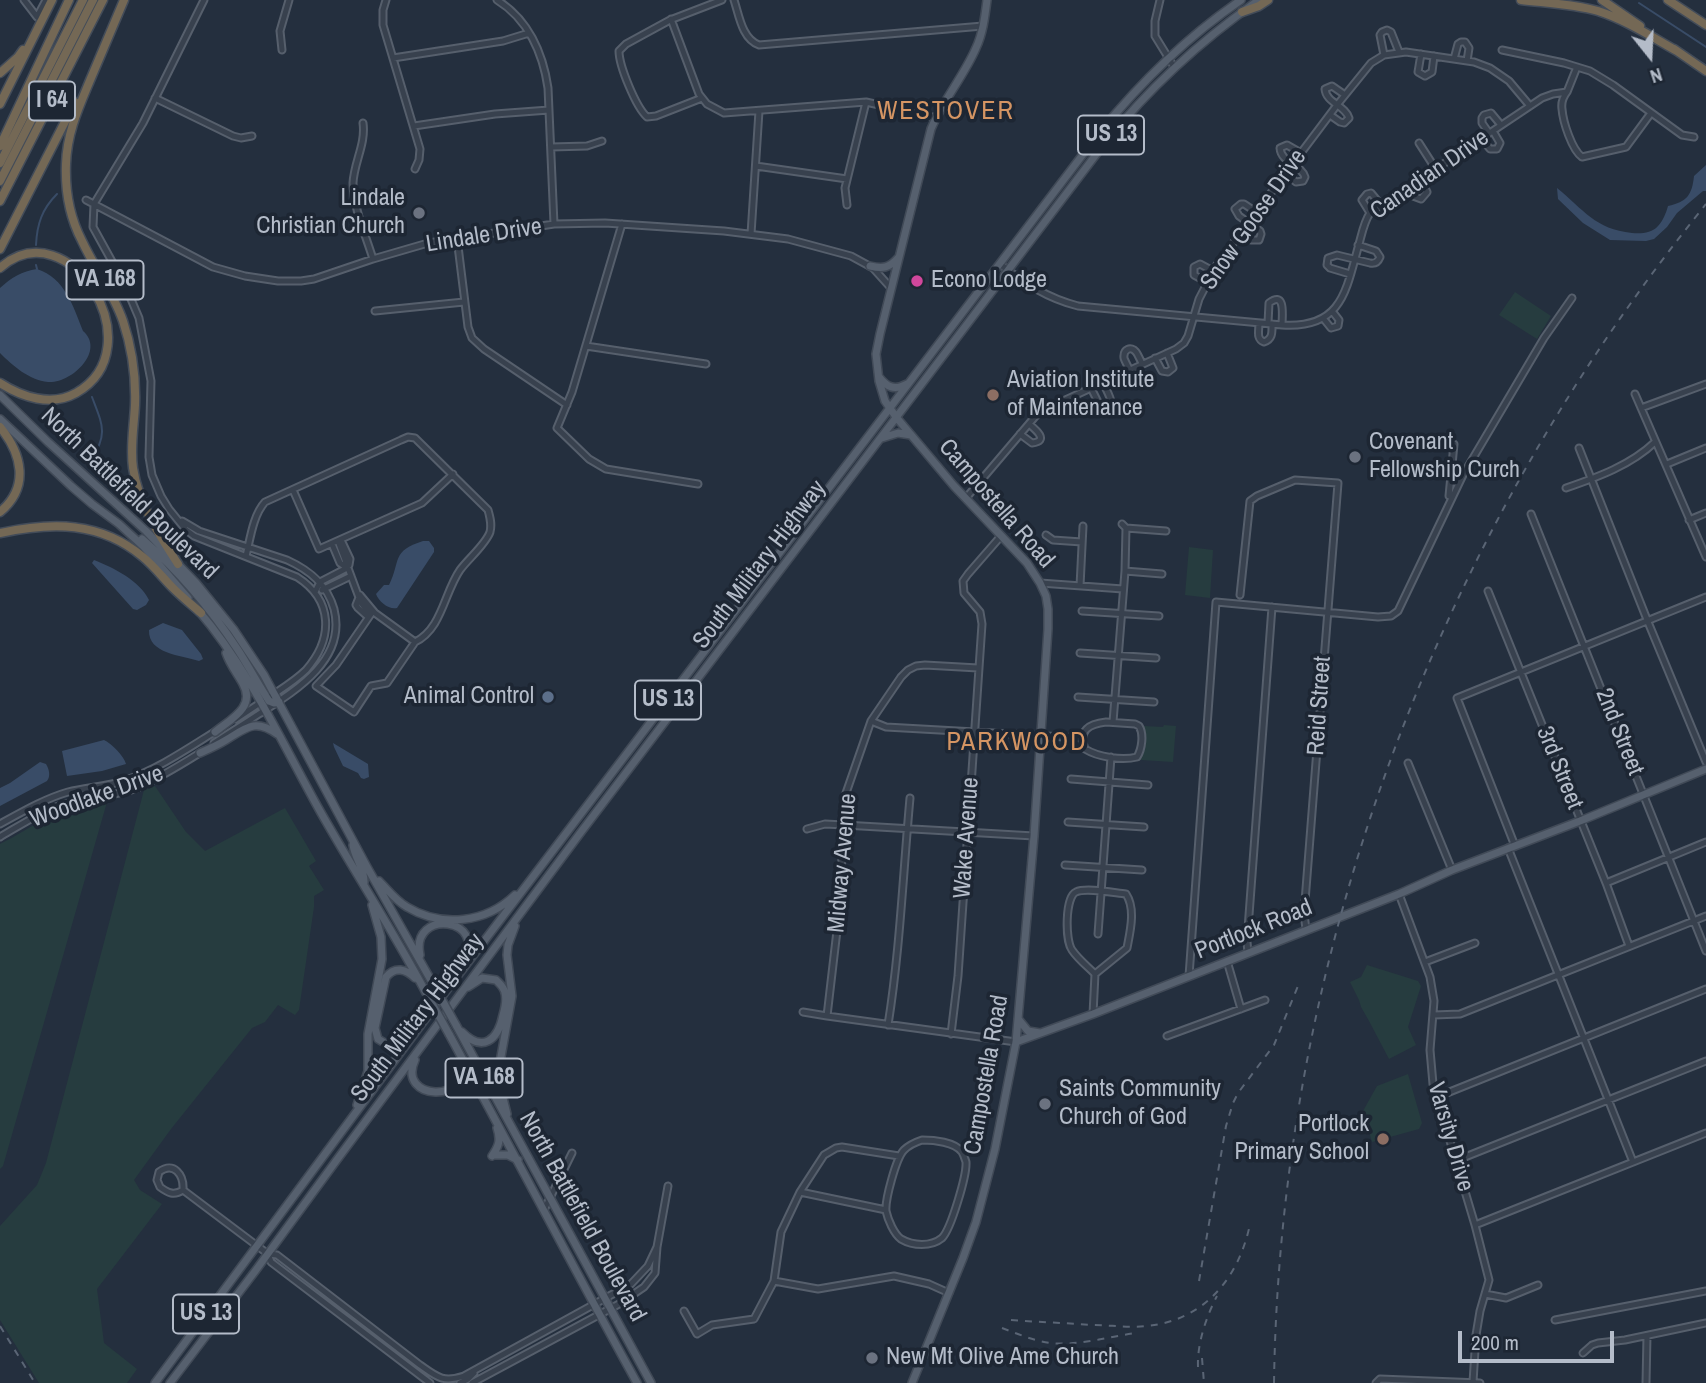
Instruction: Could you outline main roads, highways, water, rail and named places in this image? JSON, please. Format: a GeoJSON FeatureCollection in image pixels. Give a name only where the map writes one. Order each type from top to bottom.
{"type":"FeatureCollection","features":[{"type":"Feature","properties":{"kind":"highway"},"geometry":{"type":"LineString","coordinates":[[0,73],[18,57],[52,0]]}},
{"type":"Feature","properties":{"kind":"highway"},"geometry":{"type":"LineString","coordinates":[[0,146],[69,0]]}},
{"type":"Feature","properties":{"kind":"highway"},"geometry":{"type":"LineString","coordinates":[[0,163],[81,0]]}},
{"type":"Feature","properties":{"kind":"highway","name":"I 64"},"geometry":{"type":"LineString","coordinates":[[0,152],[81,0]]}},
{"type":"Feature","properties":{"kind":"highway"},"geometry":{"type":"LineString","coordinates":[[0,181],[93,0]]}},
{"type":"Feature","properties":{"kind":"highway","name":"I 64"},"geometry":{"type":"LineString","coordinates":[[0,201],[103,0]]}},
{"type":"Feature","properties":{"kind":"highway","name":"VA 168"},"geometry":{"type":"LineString","coordinates":[[124,0],[77,108],[68,139],[65,173],[67,194],[81,240],[111,293],[127,333],[135,387],[132,446],[135,476],[150,520],[178,564]]}},
{"type":"Feature","properties":{"kind":"highway"},"geometry":{"type":"LineString","coordinates":[[1242,12],[1268,0]]}},
{"type":"Feature","properties":{"kind":"highway"},"geometry":{"type":"LineString","coordinates":[[1521,0],[1583,7],[1606,14],[1677,51]]}},
{"type":"Feature","properties":{"kind":"highway"},"geometry":{"type":"LineString","coordinates":[[1602,0],[1706,71]]}},
{"type":"Feature","properties":{"kind":"highway"},"geometry":{"type":"LineString","coordinates":[[1668,0],[1706,25]]}},
{"type":"Feature","properties":{"kind":"highway"},"geometry":{"type":"LineString","coordinates":[[0,104],[38,20]]}},
{"type":"Feature","properties":{"kind":"highway"},"geometry":{"type":"LineString","coordinates":[[0,249],[106,40]]}},
{"type":"Feature","properties":{"kind":"highway"},"geometry":{"type":"LineString","coordinates":[[0,268],[29,254],[54,256],[68,262],[84,276],[97,298],[106,320],[109,340],[104,361],[97,374],[85,387],[71,396],[54,400],[37,399],[0,383]]}},
{"type":"Feature","properties":{"kind":"highway"},"geometry":{"type":"LineString","coordinates":[[0,427],[14,447],[20,468],[15,494],[0,512]]}},
{"type":"Feature","properties":{"kind":"highway"},"geometry":{"type":"LineString","coordinates":[[0,533],[56,525],[83,528],[108,536],[145,558],[201,613]]}},
{"type":"Feature","properties":{"kind":"main road","name":"Campostella Road"},"geometry":{"type":"LineString","coordinates":[[912,1383],[976,1222],[995,1149],[1016,1042],[1034,836],[1048,610],[1040,583],[1027,563],[896,418],[882,393],[878,376],[876,354],[928,141],[936,118],[977,47],[987,0]]}},
{"type":"Feature","properties":{"kind":"main road","name":"South Military Highway"},"geometry":{"type":"LineString","coordinates":[[155,1383],[446,991],[1115,115],[1170,58],[1241,0]]}},
{"type":"Feature","properties":{"kind":"main road","name":"South Military Highway"},"geometry":{"type":"LineString","coordinates":[[170,1383],[453,1003],[1124,120],[1174,67],[1259,0]]}},
{"type":"Feature","properties":{"kind":"main road"},"geometry":{"type":"LineString","coordinates":[[870,266],[888,267],[898,258]]}},
{"type":"Feature","properties":{"kind":"main road"},"geometry":{"type":"LineString","coordinates":[[878,376],[891,388],[899,388],[910,382]]}},
{"type":"Feature","properties":{"kind":"main road","name":"North Battlefield Boulevard"},"geometry":{"type":"LineString","coordinates":[[0,395],[56,450],[137,522],[178,564],[228,621],[259,667],[280,736],[320,811],[401,946],[637,1383]]}},
{"type":"Feature","properties":{"kind":"main road","name":"North Battlefield Boulevard"},"geometry":{"type":"LineString","coordinates":[[0,419],[82,495],[144,547],[201,613],[269,701],[351,836],[651,1383]]}},
{"type":"Feature","properties":{"kind":"main road"},"geometry":{"type":"LineString","coordinates":[[880,439],[898,433],[911,436]]}},
{"type":"Feature","properties":{"kind":"main road"},"geometry":{"type":"LineString","coordinates":[[119,524],[162,557],[205,606],[238,650],[269,701]]}},
{"type":"Feature","properties":{"kind":"main road"},"geometry":{"type":"LineString","coordinates":[[215,732],[242,710],[247,699],[246,689],[229,661],[223,643]]}},
{"type":"Feature","properties":{"kind":"main road"},"geometry":{"type":"LineString","coordinates":[[200,752],[223,743],[250,726],[266,727],[280,736]]}},
{"type":"Feature","properties":{"kind":"main road","name":"Portlock Road"},"geometry":{"type":"LineString","coordinates":[[1016,1042],[1399,894],[1452,870],[1706,769]]}},
{"type":"Feature","properties":{"kind":"main road"},"geometry":{"type":"LineString","coordinates":[[350,1120],[364,1088],[368,1071],[368,1034],[382,959],[382,937],[351,836]]}},
{"type":"Feature","properties":{"kind":"main road"},"geometry":{"type":"LineString","coordinates":[[367,867],[392,895],[408,908],[430,917],[453,920],[473,919],[495,911],[507,903],[537,872]]}},
{"type":"Feature","properties":{"kind":"main road"},"geometry":{"type":"LineString","coordinates":[[513,1131],[501,1090],[500,1062],[512,996],[508,945],[519,917]]}},
{"type":"Feature","properties":{"kind":"main road"},"geometry":{"type":"LineString","coordinates":[[425,969],[419,942],[424,930],[446,925],[456,926],[466,933],[470,944],[467,957],[446,991]]}},
{"type":"Feature","properties":{"kind":"main road"},"geometry":{"type":"LineString","coordinates":[[425,991],[410,972],[399,969],[389,973],[384,982],[376,1034],[382,1043],[393,1046],[399,1044],[429,1014]]}},
{"type":"Feature","properties":{"kind":"main road"},"geometry":{"type":"LineString","coordinates":[[453,1003],[482,978],[489,978],[501,984],[506,996],[498,1033],[489,1041],[472,1040],[456,1025]]}},
{"type":"Feature","properties":{"kind":"main road"},"geometry":{"type":"LineString","coordinates":[[1018,1017],[1026,1030],[1041,1033]]}},
{"type":"Feature","properties":{"kind":"main road"},"geometry":{"type":"LineString","coordinates":[[435,1027],[412,1067],[412,1078],[420,1088],[433,1092],[447,1090],[453,1088],[461,1078],[461,1066],[449,1034]]}},
{"type":"Feature","properties":{"kind":"main road"},"geometry":{"type":"LineString","coordinates":[[494,1118],[500,1140],[492,1156],[509,1155],[518,1160]]}},
{"type":"Feature","properties":{"kind":"water"},"geometry":{"type":"Polygon","coordinates":[[[1706,165],[1706,191],[1677,213],[1654,239],[1646,241],[1610,240],[1583,223],[1558,199],[1557,188],[1599,223],[1619,231],[1646,232],[1660,224],[1668,206],[1687,197],[1694,176],[1706,165]]]}},
{"type":"Feature","properties":{"kind":"water"},"geometry":{"type":"Polygon","coordinates":[[[37,269],[55,279],[67,294],[89,339],[90,348],[83,365],[66,378],[57,381],[41,381],[28,375],[0,353],[0,288],[26,271],[37,269]]]}},
{"type":"Feature","properties":{"kind":"water"},"geometry":{"type":"Polygon","coordinates":[[[423,541],[429,541],[434,552],[397,608],[388,607],[376,594],[384,585],[389,585],[401,553],[423,541]]]}},
{"type":"Feature","properties":{"kind":"water"},"geometry":{"type":"Polygon","coordinates":[[[94,560],[118,571],[139,586],[149,600],[146,605],[137,610],[133,609],[92,563],[94,560]]]}},
{"type":"Feature","properties":{"kind":"water"},"geometry":{"type":"Polygon","coordinates":[[[163,623],[182,630],[203,659],[199,661],[175,655],[154,644],[149,630],[163,623]]]}},
{"type":"Feature","properties":{"kind":"water"},"geometry":{"type":"Polygon","coordinates":[[[104,740],[117,750],[126,764],[67,776],[62,751],[104,740]]]}},
{"type":"Feature","properties":{"kind":"water"},"geometry":{"type":"Polygon","coordinates":[[[333,743],[368,764],[369,777],[361,778],[358,773],[343,766],[333,743]]]}},
{"type":"Feature","properties":{"kind":"water"},"geometry":{"type":"Polygon","coordinates":[[[40,762],[48,768],[47,781],[0,806],[0,788],[40,762]]]}},
{"type":"Feature","properties":{"kind":"waterway"},"geometry":{"type":"LineString","coordinates":[[1639,3],[1706,47]]}},
{"type":"Feature","properties":{"kind":"waterway"},"geometry":{"type":"LineString","coordinates":[[36,245],[41,217],[57,194]]}},
{"type":"Feature","properties":{"kind":"waterway"},"geometry":{"type":"LineString","coordinates":[[36,265],[37,269]]}},
{"type":"Feature","properties":{"kind":"waterway"},"geometry":{"type":"LineString","coordinates":[[91,461],[102,436],[99,415],[92,397]]}},
{"type":"Feature","properties":{"kind":"railway"},"geometry":{"type":"LineString","coordinates":[[1274,1383],[1283,1223],[1306,1065],[1342,909],[1391,757],[1453,610],[1526,468],[1610,332],[1706,204]]}},
{"type":"Feature","properties":{"kind":"railway"},"geometry":{"type":"LineString","coordinates":[[1199,1281],[1226,1126],[1233,1103],[1274,1045],[1300,981]]}},
{"type":"Feature","properties":{"kind":"railway"},"geometry":{"type":"LineString","coordinates":[[1011,1320],[1139,1327],[1185,1316],[1201,1306],[1228,1279],[1245,1244],[1250,1224]]}},
{"type":"Feature","properties":{"kind":"railway"},"geometry":{"type":"LineString","coordinates":[[1198,1367],[1203,1331],[1217,1296]]}},
{"type":"Feature","properties":{"kind":"railway"},"geometry":{"type":"LineString","coordinates":[[0,1326],[35,1383]]}},
{"type":"Feature","properties":{"kind":"railway"},"geometry":{"type":"LineString","coordinates":[[1002,1328],[1038,1341],[1061,1344],[1135,1333]]}},
{"type":"Feature","properties":{"kind":"railway"},"geometry":{"type":"LineString","coordinates":[[1202,1358],[1204,1383]]}},
{"type":"Feature","properties":{"kind":"place","name":"Lindale Christian Church"},"geometry":{"type":"Point","coordinates":[419,213]}},
{"type":"Feature","properties":{"kind":"place","name":"Econo Lodge"},"geometry":{"type":"Point","coordinates":[917,281]}},
{"type":"Feature","properties":{"kind":"place","name":"Aviation Institute of Maintenance"},"geometry":{"type":"Point","coordinates":[993,395]}},
{"type":"Feature","properties":{"kind":"place","name":"Covenant Fellowship Curch"},"geometry":{"type":"Point","coordinates":[1355,457]}},
{"type":"Feature","properties":{"kind":"place","name":"Animal Control"},"geometry":{"type":"Point","coordinates":[548,697]}},
{"type":"Feature","properties":{"kind":"place","name":"Saints Community Church of God"},"geometry":{"type":"Point","coordinates":[1045,1104]}},
{"type":"Feature","properties":{"kind":"place","name":"Portlock Primary School"},"geometry":{"type":"Point","coordinates":[1383,1139]}},
{"type":"Feature","properties":{"kind":"place","name":"New Mt Olive Ame Church"},"geometry":{"type":"Point","coordinates":[872,1358]}},
{"type":"Feature","properties":{"kind":"district","name":"WESTOVER"},"geometry":{"type":"Point","coordinates":[946,112]}},
{"type":"Feature","properties":{"kind":"district","name":"PARKWOOD"},"geometry":{"type":"Point","coordinates":[1017,743]}}]}
